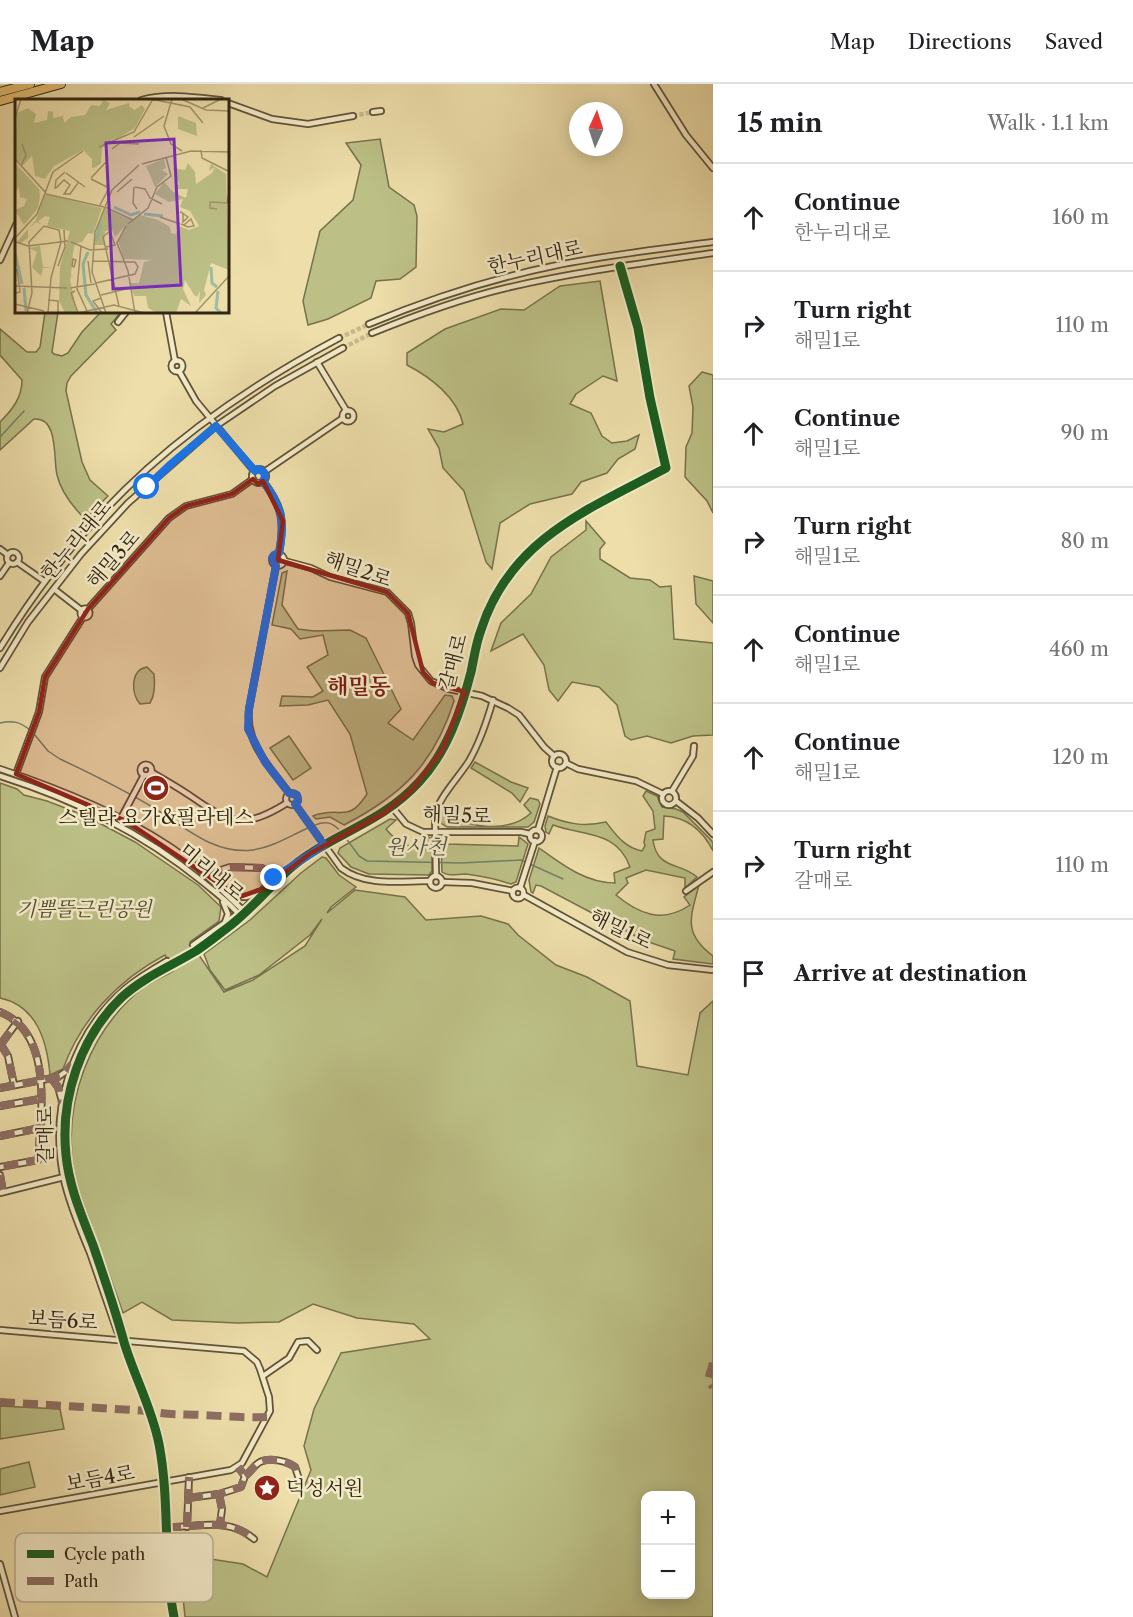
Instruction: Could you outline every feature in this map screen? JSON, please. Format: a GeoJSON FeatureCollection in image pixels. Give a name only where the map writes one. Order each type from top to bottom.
{"type":"FeatureCollection","features":[{"type":"Feature","properties":{"kind":"highway"},"geometry":{"type":"LineString","coordinates":[[0,92],[30,84]]}},
{"type":"Feature","properties":{"kind":"highway"},"geometry":{"type":"LineString","coordinates":[[0,101],[61,84]]}},
{"type":"Feature","properties":{"kind":"street"},"geometry":{"type":"LineString","coordinates":[[654,84],[686,135],[713,168]]}},
{"type":"Feature","properties":{"kind":"street"},"geometry":{"type":"LineString","coordinates":[[145,99],[178,95],[212,99]]}},
{"type":"Feature","properties":{"kind":"street"},"geometry":{"type":"LineString","coordinates":[[230,104],[272,119],[308,124],[353,116]]}},
{"type":"Feature","properties":{"kind":"street"},"geometry":{"type":"LineString","coordinates":[[373,112],[381,111]]}},
{"type":"Feature","properties":{"kind":"street"},"geometry":{"type":"LineString","coordinates":[[0,260],[15,227]]}},
{"type":"Feature","properties":{"kind":"street","name":"한누리대로"},"geometry":{"type":"LineString","coordinates":[[369,324],[456,291],[524,273],[554,266],[713,242]]}},
{"type":"Feature","properties":{"kind":"street","name":"한누리대로"},"geometry":{"type":"LineString","coordinates":[[372,333],[415,315],[504,289],[620,266],[713,253]]}},
{"type":"Feature","properties":{"kind":"street","name":"갈매로"},"geometry":{"type":"LineString","coordinates":[[196,951],[305,856],[383,814],[421,780],[442,751],[465,692],[480,630],[500,588],[527,554],[548,534],[572,518],[666,468],[650,398],[638,327],[620,266]]}},
{"type":"Feature","properties":{"kind":"street"},"geometry":{"type":"LineString","coordinates":[[118,322],[124,314]]}},
{"type":"Feature","properties":{"kind":"street"},"geometry":{"type":"LineString","coordinates":[[166,314],[175,361],[182,363],[182,369],[179,371],[196,401],[255,471]]}},
{"type":"Feature","properties":{"kind":"street","name":"한누리대로"},"geometry":{"type":"LineString","coordinates":[[0,648],[44,581],[119,494],[165,451],[209,417],[299,359],[339,338]]}},
{"type":"Feature","properties":{"kind":"street","name":"한누리대로"},"geometry":{"type":"LineString","coordinates":[[0,668],[28,622],[105,525],[128,503],[216,426],[275,386],[343,348]]}},
{"type":"Feature","properties":{"kind":"street"},"geometry":{"type":"LineString","coordinates":[[317,362],[346,410],[351,411],[353,418],[347,421],[343,418]]}},
{"type":"Feature","properties":{"kind":"street"},"geometry":{"type":"LineString","coordinates":[[343,418],[343,412],[346,410]]}},
{"type":"Feature","properties":{"kind":"street"},"geometry":{"type":"LineString","coordinates":[[264,472],[343,418]]}},
{"type":"Feature","properties":{"kind":"street"},"geometry":{"type":"LineString","coordinates":[[255,471],[258,469],[264,472]]}},
{"type":"Feature","properties":{"kind":"street"},"geometry":{"type":"LineString","coordinates":[[255,471],[252,476],[254,479],[258,482],[263,481]]}},
{"type":"Feature","properties":{"kind":"street"},"geometry":{"type":"LineString","coordinates":[[263,481],[264,472]]}},
{"type":"Feature","properties":{"kind":"street","name":"해밀3로"},"geometry":{"type":"LineString","coordinates":[[16,774],[35,722],[45,677],[83,617],[90,615],[88,609],[169,518],[186,506],[232,494],[254,479]]}},
{"type":"Feature","properties":{"kind":"street"},"geometry":{"type":"LineString","coordinates":[[263,481],[281,513],[283,532],[279,553]]}},
{"type":"Feature","properties":{"kind":"street"},"geometry":{"type":"LineString","coordinates":[[0,549],[8,555]]}},
{"type":"Feature","properties":{"kind":"street"},"geometry":{"type":"LineString","coordinates":[[8,555],[12,552],[16,554],[17,562]]}},
{"type":"Feature","properties":{"kind":"street"},"geometry":{"type":"LineString","coordinates":[[276,566],[282,565],[285,561],[284,556],[279,553]]}},
{"type":"Feature","properties":{"kind":"street"},"geometry":{"type":"LineString","coordinates":[[279,553],[272,558],[276,566],[249,709],[248,729],[265,762],[289,793],[297,795],[298,801],[295,804]]}},
{"type":"Feature","properties":{"kind":"street"},"geometry":{"type":"LineString","coordinates":[[8,555],[9,563]]}},
{"type":"Feature","properties":{"kind":"street","name":"해밀2로"},"geometry":{"type":"LineString","coordinates":[[285,561],[311,568],[330,577],[387,592],[408,613],[415,656],[423,672],[433,683],[493,700],[519,715],[554,756]]}},
{"type":"Feature","properties":{"kind":"street"},"geometry":{"type":"LineString","coordinates":[[17,562],[44,581]]}},
{"type":"Feature","properties":{"kind":"street"},"geometry":{"type":"LineString","coordinates":[[9,563],[17,562]]}},
{"type":"Feature","properties":{"kind":"street"},"geometry":{"type":"LineString","coordinates":[[0,576],[9,563]]}},
{"type":"Feature","properties":{"kind":"street"},"geometry":{"type":"LineString","coordinates":[[54,589],[81,610],[83,617]]}},
{"type":"Feature","properties":{"kind":"street"},"geometry":{"type":"LineString","coordinates":[[81,610],[88,609]]}},
{"type":"Feature","properties":{"kind":"street"},"geometry":{"type":"LineString","coordinates":[[442,882],[436,873],[437,807],[473,752],[493,700]]}},
{"type":"Feature","properties":{"kind":"street"},"geometry":{"type":"LineString","coordinates":[[672,791],[693,756],[694,746]]}},
{"type":"Feature","properties":{"kind":"street"},"geometry":{"type":"LineString","coordinates":[[557,767],[553,762],[554,756],[562,754],[566,763],[578,770],[636,781],[663,794]]}},
{"type":"Feature","properties":{"kind":"street"},"geometry":{"type":"LineString","coordinates":[[557,767],[566,763]]}},
{"type":"Feature","properties":{"kind":"street"},"geometry":{"type":"LineString","coordinates":[[144,775],[141,771],[144,765],[150,766],[151,772],[215,813],[234,820],[258,818],[287,803],[295,804]]}},
{"type":"Feature","properties":{"kind":"street"},"geometry":{"type":"LineString","coordinates":[[538,830],[557,767]]}},
{"type":"Feature","properties":{"kind":"street","name":"미리내로"},"geometry":{"type":"LineString","coordinates":[[0,769],[96,806],[166,844],[216,883],[242,913]]}},
{"type":"Feature","properties":{"kind":"street"},"geometry":{"type":"LineString","coordinates":[[144,775],[151,772]]}},
{"type":"Feature","properties":{"kind":"street"},"geometry":{"type":"LineString","coordinates":[[118,824],[144,775]]}},
{"type":"Feature","properties":{"kind":"street","name":"미리내로"},"geometry":{"type":"LineString","coordinates":[[0,776],[82,807],[118,824],[161,850],[242,913]]}},
{"type":"Feature","properties":{"kind":"street"},"geometry":{"type":"LineString","coordinates":[[663,794],[672,791]]}},
{"type":"Feature","properties":{"kind":"street"},"geometry":{"type":"LineString","coordinates":[[663,794],[662,801],[672,805],[676,801],[676,794],[672,791]]}},
{"type":"Feature","properties":{"kind":"street"},"geometry":{"type":"LineString","coordinates":[[287,803],[286,797],[289,793]]}},
{"type":"Feature","properties":{"kind":"street"},"geometry":{"type":"LineString","coordinates":[[676,801],[698,818],[713,834]]}},
{"type":"Feature","properties":{"kind":"street"},"geometry":{"type":"LineString","coordinates":[[295,804],[341,868],[351,875],[362,879],[430,881],[435,887],[440,886],[442,882]]}},
{"type":"Feature","properties":{"kind":"street","name":"해밀5로"},"geometry":{"type":"LineString","coordinates":[[392,807],[410,828],[423,831],[530,834]]}},
{"type":"Feature","properties":{"kind":"street"},"geometry":{"type":"LineString","coordinates":[[535,842],[530,834],[538,830]]}},
{"type":"Feature","properties":{"kind":"street"},"geometry":{"type":"LineString","coordinates":[[442,882],[472,882],[513,891],[520,888],[535,842],[542,838],[538,830]]}},
{"type":"Feature","properties":{"kind":"street"},"geometry":{"type":"LineString","coordinates":[[210,879],[221,870],[230,867],[262,868],[274,878]]}},
{"type":"Feature","properties":{"kind":"street"},"geometry":{"type":"LineString","coordinates":[[686,891],[713,872]]}},
{"type":"Feature","properties":{"kind":"street","name":"갈매로"},"geometry":{"type":"LineString","coordinates":[[193,945],[242,913],[274,878],[284,873]]}},
{"type":"Feature","properties":{"kind":"street"},"geometry":{"type":"LineString","coordinates":[[430,881],[436,873]]}},
{"type":"Feature","properties":{"kind":"street"},"geometry":{"type":"LineString","coordinates":[[216,883],[235,896],[243,898],[248,898],[265,888]]}},
{"type":"Feature","properties":{"kind":"street"},"geometry":{"type":"LineString","coordinates":[[513,891],[513,896],[521,898],[524,891],[520,888]]}},
{"type":"Feature","properties":{"kind":"street"},"geometry":{"type":"LineString","coordinates":[[215,892],[226,906],[228,914],[216,930]]}},
{"type":"Feature","properties":{"kind":"street","name":"해밀1로"},"geometry":{"type":"LineString","coordinates":[[524,895],[627,952],[668,965],[713,970]]}},
{"type":"Feature","properties":{"kind":"street","name":"갈매로"},"geometry":{"type":"LineString","coordinates":[[66,1177],[65,1122],[72,1084],[87,1044],[105,1017],[131,990],[169,962],[138,979],[118,996],[93,1025],[72,1064],[66,1082],[59,1143],[68,1196],[117,1331],[124,1340],[155,1431],[164,1482],[166,1533]]}},
{"type":"Feature","properties":{"kind":"street"},"geometry":{"type":"LineString","coordinates":[[0,1012],[18,1022],[30,1036],[41,1080],[38,1160],[0,1167]]}},
{"type":"Feature","properties":{"kind":"street"},"geometry":{"type":"LineString","coordinates":[[14,1085],[9,1056],[1,1044],[18,1022]]}},
{"type":"Feature","properties":{"kind":"street"},"geometry":{"type":"LineString","coordinates":[[0,1088],[62,1076],[72,1064]]}},
{"type":"Feature","properties":{"kind":"street"},"geometry":{"type":"LineString","coordinates":[[52,1079],[72,1084]]}},
{"type":"Feature","properties":{"kind":"street"},"geometry":{"type":"LineString","coordinates":[[52,1079],[58,1087],[62,1103]]}},
{"type":"Feature","properties":{"kind":"street"},"geometry":{"type":"LineString","coordinates":[[0,1106],[40,1099]]}},
{"type":"Feature","properties":{"kind":"street"},"geometry":{"type":"LineString","coordinates":[[0,1136],[40,1128]]}},
{"type":"Feature","properties":{"kind":"street"},"geometry":{"type":"LineString","coordinates":[[0,1175],[2,1192],[66,1177]]}},
{"type":"Feature","properties":{"kind":"street","name":"보듬6로"},"geometry":{"type":"LineString","coordinates":[[0,1330],[124,1340]]}},
{"type":"Feature","properties":{"kind":"street"},"geometry":{"type":"LineString","coordinates":[[124,1340],[244,1351],[257,1362],[269,1397],[270,1411],[238,1467],[245,1476]]}},
{"type":"Feature","properties":{"kind":"street"},"geometry":{"type":"LineString","coordinates":[[263,1376],[289,1358],[298,1342],[308,1341],[317,1350]]}},
{"type":"Feature","properties":{"kind":"street"},"geometry":{"type":"LineString","coordinates":[[188,1498],[219,1494],[241,1487],[245,1476],[264,1460],[292,1464],[297,1470],[299,1479]]}},
{"type":"Feature","properties":{"kind":"street","name":"보듬4로"},"geometry":{"type":"LineString","coordinates":[[0,1510],[238,1467]]}},
{"type":"Feature","properties":{"kind":"street"},"geometry":{"type":"LineString","coordinates":[[188,1527],[189,1477]]}},
{"type":"Feature","properties":{"kind":"street"},"geometry":{"type":"LineString","coordinates":[[219,1494],[222,1509],[220,1524]]}},
{"type":"Feature","properties":{"kind":"street"},"geometry":{"type":"LineString","coordinates":[[166,1527],[220,1524],[242,1530],[254,1539]]}},
{"type":"Feature","properties":{"kind":"street"},"geometry":{"type":"LineString","coordinates":[[0,1564],[15,1617]]}},
{"type":"Feature","properties":{"kind":"street"},"geometry":{"type":"LineString","coordinates":[[166,1617],[174,1616]]}},
{"type":"Feature","properties":{"kind":"highlighted area"},"geometry":{"type":"Polygon","coordinates":[[[253,479],[258,484],[263,481],[283,521],[278,560],[387,592],[408,613],[423,672],[433,683],[465,692],[442,751],[410,792],[383,814],[311,853],[265,888],[239,897],[126,821],[16,774],[39,712],[45,677],[88,609],[169,518],[186,506],[232,494],[253,479]]]}},
{"type":"Feature","properties":{"kind":"green space"},"geometry":{"type":"Polygon","coordinates":[[[380,139],[389,187],[414,205],[417,216],[416,267],[400,279],[376,281],[371,298],[328,319],[308,325],[303,301],[320,231],[353,200],[361,165],[346,143],[380,139]]]}},
{"type":"Feature","properties":{"kind":"green space"},"geometry":{"type":"Polygon","coordinates":[[[600,281],[617,381],[603,376],[576,394],[570,404],[591,413],[602,436],[612,443],[627,441],[639,435],[635,449],[618,459],[607,473],[581,482],[572,494],[530,504],[500,523],[492,569],[486,562],[464,491],[443,468],[439,448],[428,429],[444,432],[463,424],[460,414],[441,389],[425,375],[407,365],[407,353],[445,329],[501,309],[524,310],[560,286],[600,281]]]}},
{"type":"Feature","properties":{"kind":"green space"},"geometry":{"type":"Polygon","coordinates":[[[45,314],[58,314],[52,352],[62,356],[68,353],[82,332],[99,314],[119,314],[111,324],[116,330],[71,376],[67,383],[66,391],[82,462],[90,480],[108,496],[85,519],[61,487],[51,432],[42,420],[34,419],[0,450],[0,422],[16,403],[22,380],[0,355],[0,329],[27,352],[36,352],[40,347],[45,314]]]}},
{"type":"Feature","properties":{"kind":"green space"},"geometry":{"type":"Polygon","coordinates":[[[702,372],[713,375],[713,513],[707,501],[685,477],[686,447],[692,433],[693,407],[689,386],[702,372]]]}},
{"type":"Feature","properties":{"kind":"green space"},"geometry":{"type":"Polygon","coordinates":[[[586,521],[605,543],[600,549],[600,559],[630,578],[650,580],[660,587],[671,586],[674,639],[713,643],[713,735],[693,736],[671,743],[647,736],[631,740],[625,736],[617,705],[599,687],[572,682],[558,701],[549,690],[544,665],[523,634],[491,651],[501,623],[531,594],[551,557],[586,530],[586,521]]]}},
{"type":"Feature","properties":{"kind":"green space"},"geometry":{"type":"Polygon","coordinates":[[[287,571],[282,605],[298,629],[350,630],[366,638],[401,709],[388,723],[413,740],[445,695],[452,696],[454,701],[437,743],[413,775],[383,802],[344,825],[330,817],[316,819],[313,816],[330,812],[349,812],[367,794],[350,734],[328,700],[308,705],[280,706],[282,696],[313,697],[323,691],[307,667],[328,655],[323,635],[300,639],[291,629],[272,625],[282,573],[287,571]]]}},
{"type":"Feature","properties":{"kind":"green space"},"geometry":{"type":"Polygon","coordinates":[[[694,576],[713,581],[713,623],[696,604],[694,576]]]}},
{"type":"Feature","properties":{"kind":"green space"},"geometry":{"type":"Polygon","coordinates":[[[147,667],[154,674],[154,693],[150,703],[140,704],[134,689],[135,677],[141,669],[147,667]]]}},
{"type":"Feature","properties":{"kind":"green space"},"geometry":{"type":"Polygon","coordinates":[[[289,736],[311,768],[293,780],[270,748],[289,736]]]}},
{"type":"Feature","properties":{"kind":"green space"},"geometry":{"type":"Polygon","coordinates":[[[475,762],[511,782],[528,788],[520,802],[512,793],[471,768],[475,762]]]}},
{"type":"Feature","properties":{"kind":"green space","name":"기쁨뜰근린공원"},"geometry":{"type":"Polygon","coordinates":[[[0,783],[17,789],[24,795],[86,816],[135,842],[198,885],[221,907],[219,921],[190,942],[224,992],[253,980],[305,946],[322,919],[310,935],[259,975],[225,990],[210,970],[204,954],[250,920],[322,857],[326,858],[339,875],[356,887],[327,913],[355,890],[405,897],[426,920],[481,916],[508,924],[518,935],[556,965],[587,977],[630,1001],[637,1066],[688,1075],[700,1013],[713,1001],[713,1617],[185,1617],[184,1602],[213,1602],[213,1559],[243,1564],[267,1577],[311,1470],[304,1446],[314,1409],[341,1353],[430,1339],[414,1324],[357,1318],[313,1304],[279,1322],[172,1320],[142,1302],[123,1313],[76,1181],[71,1140],[73,1116],[84,1068],[108,1025],[141,989],[173,971],[165,955],[132,976],[103,1003],[91,1018],[80,1034],[63,1069],[50,1075],[43,1038],[38,1027],[23,1009],[13,1002],[0,998],[0,783]]]}},
{"type":"Feature","properties":{"kind":"green space"},"geometry":{"type":"Polygon","coordinates":[[[646,791],[657,796],[662,807],[683,812],[711,840],[713,851],[693,826],[680,819],[664,816],[663,839],[653,840],[655,850],[664,861],[697,877],[685,888],[685,878],[646,870],[626,878],[628,883],[616,895],[642,912],[670,914],[690,905],[684,897],[699,885],[691,924],[697,940],[713,956],[713,964],[673,959],[675,951],[643,940],[541,886],[536,885],[533,893],[531,892],[529,880],[539,848],[584,876],[615,883],[614,873],[630,867],[617,846],[598,836],[553,825],[549,834],[545,826],[548,816],[576,824],[606,822],[626,844],[642,851],[645,846],[646,832],[655,829],[653,811],[643,796],[646,791]]]}},
{"type":"Feature","properties":{"kind":"green space"},"geometry":{"type":"Polygon","coordinates":[[[530,798],[538,800],[540,804],[534,822],[528,827],[447,827],[441,823],[440,815],[443,812],[475,825],[511,824],[531,813],[524,805],[530,798]]]}},
{"type":"Feature","properties":{"kind":"green space"},"geometry":{"type":"Polygon","coordinates":[[[390,819],[396,820],[386,829],[403,843],[425,850],[427,836],[432,839],[432,871],[429,875],[369,874],[351,867],[338,853],[340,848],[390,819]]]}},
{"type":"Feature","properties":{"kind":"green space"},"geometry":{"type":"Polygon","coordinates":[[[446,835],[447,844],[518,846],[519,837],[528,844],[516,882],[511,884],[478,876],[450,875],[442,872],[441,841],[446,835]]]}},
{"type":"Feature","properties":{"kind":"green space"},"geometry":{"type":"Polygon","coordinates":[[[0,1406],[60,1409],[64,1429],[0,1439],[0,1406]]]}},
{"type":"Feature","properties":{"kind":"green space"},"geometry":{"type":"Polygon","coordinates":[[[29,1462],[35,1487],[0,1495],[0,1469],[29,1462]]]}},
{"type":"Feature","properties":{"kind":"waterway"},"geometry":{"type":"LineString","coordinates":[[0,437],[24,411]]}},
{"type":"Feature","properties":{"kind":"waterway","name":"원사천"},"geometry":{"type":"LineString","coordinates":[[0,723],[16,722],[30,730]]}},
{"type":"Feature","properties":{"kind":"waterway","name":"원사천"},"geometry":{"type":"LineString","coordinates":[[34,734],[48,751],[60,759],[131,795],[213,844],[239,850],[260,849],[308,828]]}},
{"type":"Feature","properties":{"kind":"waterway","name":"원사천"},"geometry":{"type":"LineString","coordinates":[[313,826],[329,823],[336,826],[342,833]]}},
{"type":"Feature","properties":{"kind":"waterway","name":"원사천"},"geometry":{"type":"LineString","coordinates":[[345,837],[359,856],[367,861],[461,863],[521,860],[563,879]]}},
{"type":"Feature","properties":{"kind":"tunnel"},"geometry":{"type":"LineString","coordinates":[[353,116],[373,112]]}},
{"type":"Feature","properties":{"kind":"tunnel"},"geometry":{"type":"LineString","coordinates":[[339,338],[369,324]]}},
{"type":"Feature","properties":{"kind":"tunnel"},"geometry":{"type":"LineString","coordinates":[[343,348],[372,333]]}},
{"type":"Feature","properties":{"kind":"tunnel"},"geometry":{"type":"LineString","coordinates":[[167,961],[193,945]]}},
{"type":"Feature","properties":{"kind":"tunnel"},"geometry":{"type":"LineString","coordinates":[[171,964],[196,950]]}},
{"type":"Feature","properties":{"kind":"marked path"},"geometry":{"type":"LineString","coordinates":[[210,878],[230,867],[262,868],[274,878]]}},
{"type":"Feature","properties":{"kind":"marked path"},"geometry":{"type":"LineString","coordinates":[[0,1012],[17,1023],[29,1038],[37,1056],[42,1098],[38,1160],[0,1167]]}},
{"type":"Feature","properties":{"kind":"marked path"},"geometry":{"type":"LineString","coordinates":[[1,1044],[18,1021]]}},
{"type":"Feature","properties":{"kind":"marked path"},"geometry":{"type":"LineString","coordinates":[[0,1043],[8,1056],[14,1085]]}},
{"type":"Feature","properties":{"kind":"marked path"},"geometry":{"type":"LineString","coordinates":[[0,1088],[62,1076],[72,1064]]}},
{"type":"Feature","properties":{"kind":"marked path"},"geometry":{"type":"LineString","coordinates":[[52,1079],[58,1087],[62,1103]]}},
{"type":"Feature","properties":{"kind":"marked path"},"geometry":{"type":"LineString","coordinates":[[0,1106],[40,1099]]}},
{"type":"Feature","properties":{"kind":"marked path"},"geometry":{"type":"LineString","coordinates":[[0,1136],[40,1128]]}},
{"type":"Feature","properties":{"kind":"marked path"},"geometry":{"type":"LineString","coordinates":[[0,1175],[3,1192]]}},
{"type":"Feature","properties":{"kind":"marked path"},"geometry":{"type":"LineString","coordinates":[[713,1363],[708,1380],[713,1387]]}},
{"type":"Feature","properties":{"kind":"marked path"},"geometry":{"type":"LineString","coordinates":[[0,1402],[175,1414],[267,1417]]}},
{"type":"Feature","properties":{"kind":"marked path"},"geometry":{"type":"LineString","coordinates":[[245,1476],[260,1462],[273,1460],[283,1461],[295,1467],[299,1479]]}},
{"type":"Feature","properties":{"kind":"marked path"},"geometry":{"type":"LineString","coordinates":[[188,1498],[219,1494],[241,1487],[245,1476],[238,1467]]}},
{"type":"Feature","properties":{"kind":"marked path"},"geometry":{"type":"LineString","coordinates":[[187,1527],[189,1477]]}},
{"type":"Feature","properties":{"kind":"marked path"},"geometry":{"type":"LineString","coordinates":[[219,1494],[222,1509],[220,1524]]}},
{"type":"Feature","properties":{"kind":"marked path"},"geometry":{"type":"LineString","coordinates":[[166,1527],[223,1525],[244,1532],[254,1539]]}},
{"type":"Feature","properties":{"kind":"cycle path"},"geometry":{"type":"LineString","coordinates":[[167,1533],[162,1466],[156,1431],[128,1355],[70,1178],[66,1155],[66,1112],[76,1070],[84,1050],[107,1013],[130,990],[205,945],[231,925],[279,878],[300,861],[325,844],[381,814],[419,782],[438,758],[452,730],[467,687],[481,630],[494,599],[511,572],[532,550],[581,513],[666,468],[650,398],[638,328],[620,266]]}},
{"type":"Feature","properties":{"kind":"cycle path"},"geometry":{"type":"LineString","coordinates":[[172,1602],[174,1617]]}},
{"type":"Feature","properties":{"kind":"place","name":"스텔라 요가&필라테스"},"geometry":{"type":"Point","coordinates":[156,788]}},
{"type":"Feature","properties":{"kind":"place","name":"덕성서원"},"geometry":{"type":"Point","coordinates":[267,1488]}},
{"type":"Feature","properties":{"kind":"district","name":"해밀동"},"geometry":{"type":"Point","coordinates":[359,686]}},
{"type":"Feature","properties":{"kind":"route"},"geometry":{"type":"LineString","coordinates":[[147,487],[216,426],[255,471],[263,470],[265,473],[263,481],[279,507],[283,532],[279,553],[272,558],[276,566],[268,615],[260,643],[260,658],[249,709],[248,729],[271,771],[289,793],[297,795],[298,801],[295,804],[324,845],[274,878]]}}]}
